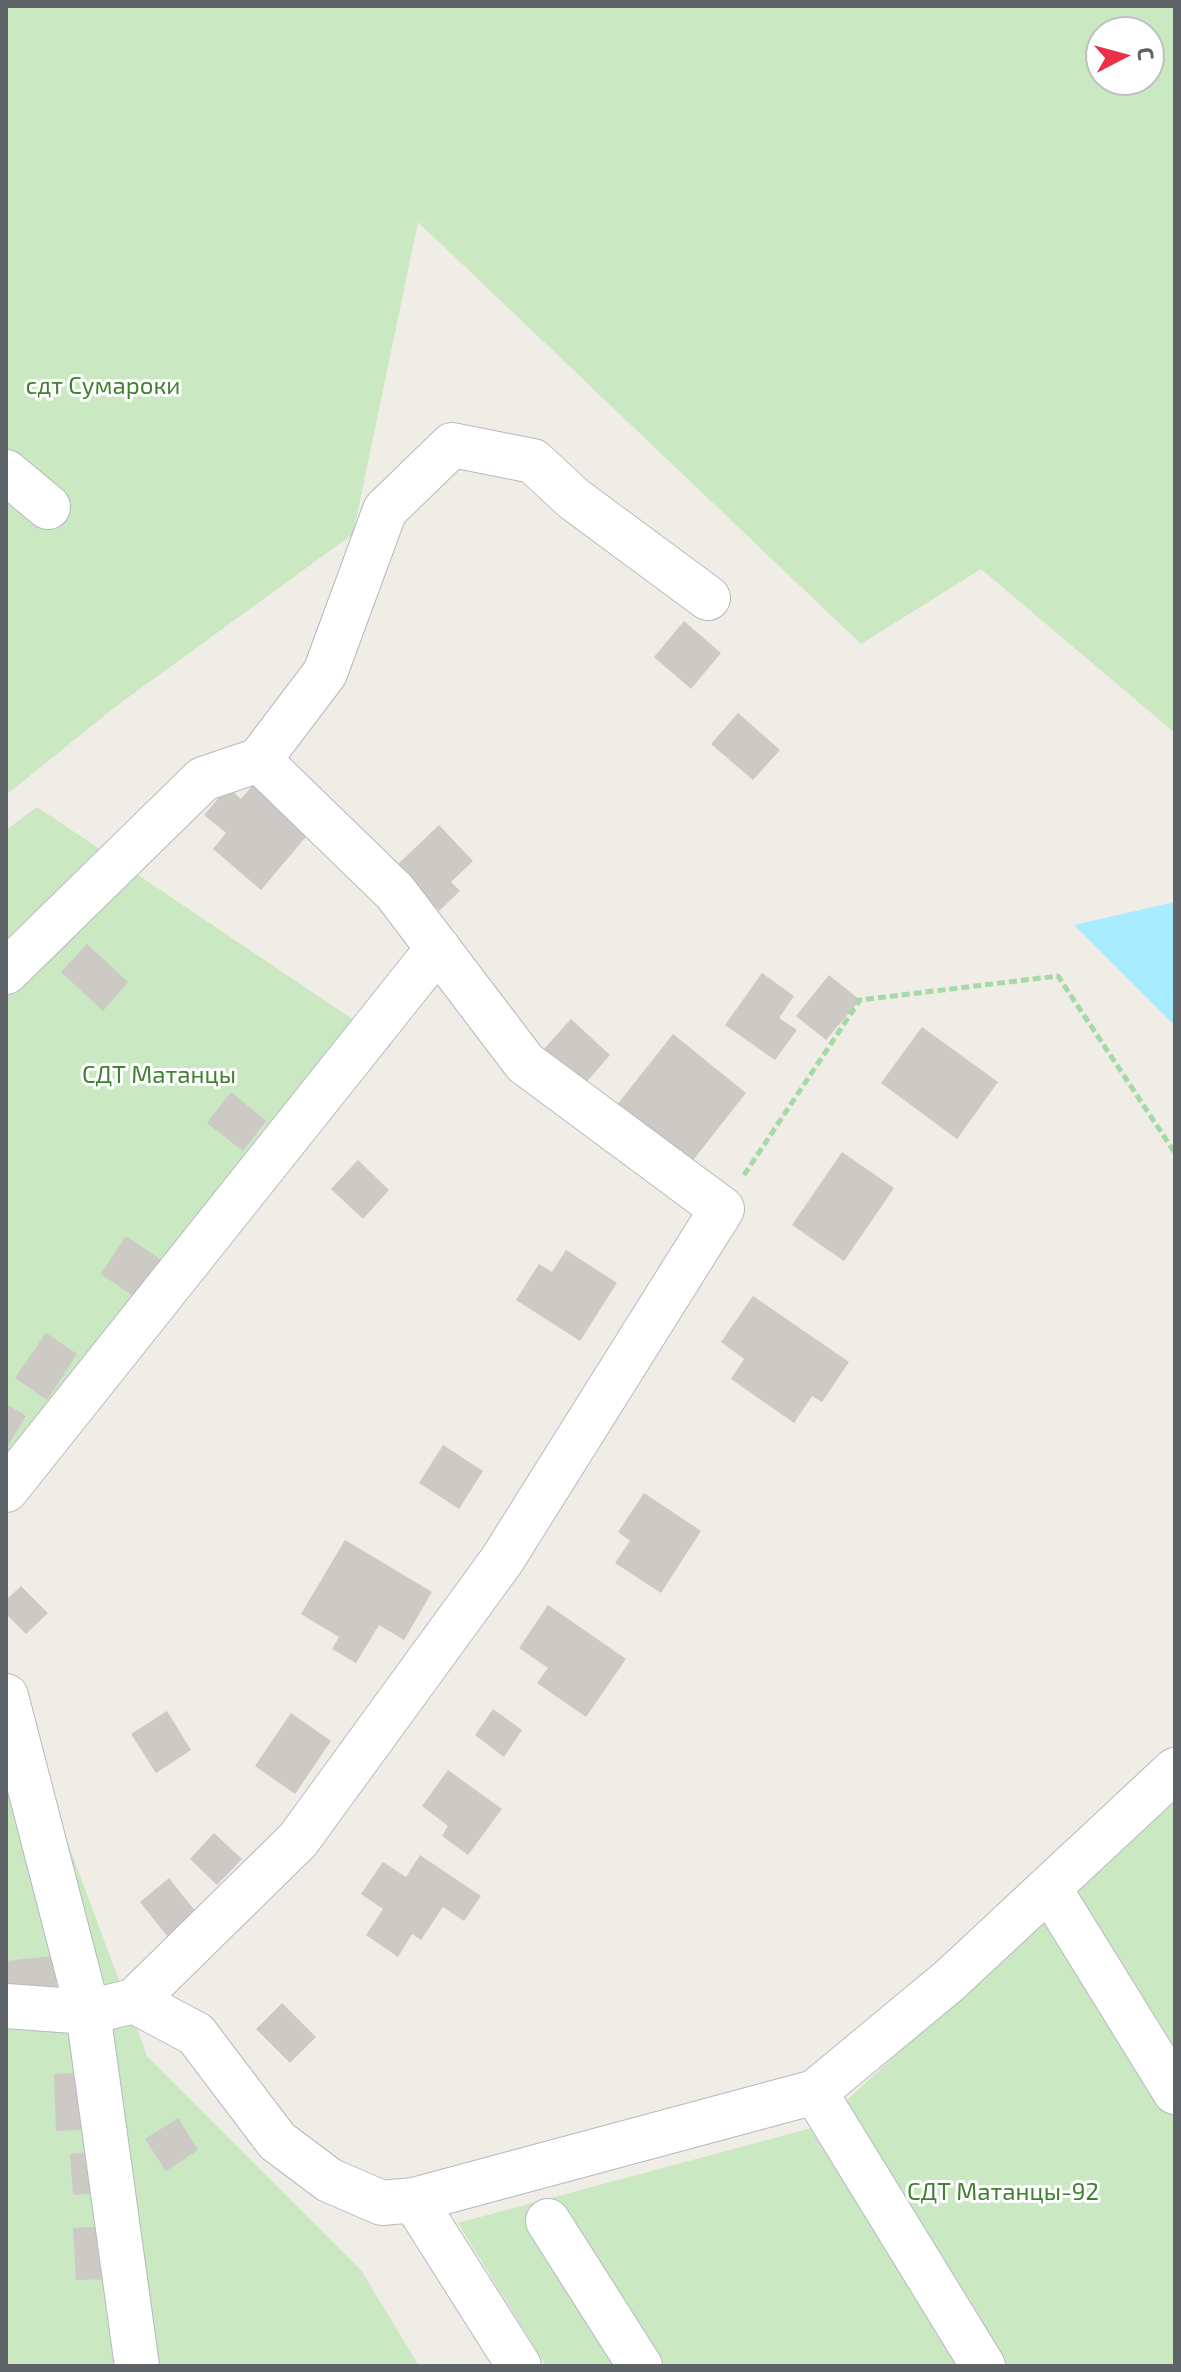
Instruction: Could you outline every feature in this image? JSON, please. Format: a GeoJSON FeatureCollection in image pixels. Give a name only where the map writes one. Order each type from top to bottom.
{"type":"FeatureCollection","features":[{"type":"Feature","properties":{"kind":"street"},"geometry":{"type":"LineString","coordinates":[[6,972],[203,779],[259,760],[325,673],[385,510],[452,445],[533,461],[574,499],[708,598]]}},
{"type":"Feature","properties":{"kind":"street"},"geometry":{"type":"LineString","coordinates":[[6,472],[48,507]]}},
{"type":"Feature","properties":{"kind":"street"},"geometry":{"type":"LineString","coordinates":[[6,2006],[88,2012],[134,2001],[298,1840],[502,1560],[722,1209],[525,1063],[395,892],[259,760]]}},
{"type":"Feature","properties":{"kind":"street"},"geometry":{"type":"LineString","coordinates":[[6,1490],[438,948]]}},
{"type":"Feature","properties":{"kind":"street"},"geometry":{"type":"LineString","coordinates":[[6,1696],[88,2012],[137,2366]]}},
{"type":"Feature","properties":{"kind":"street"},"geometry":{"type":"LineString","coordinates":[[134,2001],[196,2034],[277,2141],[329,2180],[382,2203],[414,2200],[815,2092],[950,1980],[1175,1770]]}},
{"type":"Feature","properties":{"kind":"street"},"geometry":{"type":"LineString","coordinates":[[1049,1888],[1175,2092]]}},
{"type":"Feature","properties":{"kind":"street"},"geometry":{"type":"LineString","coordinates":[[815,2092],[983,2366]]}},
{"type":"Feature","properties":{"kind":"street"},"geometry":{"type":"LineString","coordinates":[[414,2200],[519,2366]]}},
{"type":"Feature","properties":{"kind":"street"},"geometry":{"type":"LineString","coordinates":[[548,2221],[640,2366]]}},
{"type":"Feature","properties":{"kind":"path"},"geometry":{"type":"LineString","coordinates":[[722,1209],[860,1000],[1058,976],[1175,1153]]}},
{"type":"Feature","properties":{"kind":"green space","name":"сдт Сумароки"},"geometry":{"type":"Polygon","coordinates":[[[6,6],[1175,6],[1175,733],[981,569],[861,644],[418,222],[353,534],[115,707],[6,795],[6,6]]]}},
{"type":"Feature","properties":{"kind":"green space","name":"СДТ Матанцы"},"geometry":{"type":"Polygon","coordinates":[[[37,807],[391,1045],[6,1473],[6,830],[37,807]]]}},
{"type":"Feature","properties":{"kind":"green space"},"geometry":{"type":"Polygon","coordinates":[[[6,1676],[147,2056],[361,2270],[419,2366],[6,2366],[6,1676]]]}},
{"type":"Feature","properties":{"kind":"green space","name":"СДТ Матанцы-92"},"geometry":{"type":"Polygon","coordinates":[[[1175,1797],[1175,2366],[546,2366],[458,2223],[819,2126],[1175,1797]]]}},
{"type":"Feature","properties":{"kind":"water"},"geometry":{"type":"Polygon","coordinates":[[[1175,902],[1175,1026],[1074,925],[1175,902]]]}},
{"type":"Feature","properties":{"kind":"building"},"geometry":{"type":"Polygon","coordinates":[[[684,621],[721,653],[691,689],[654,657],[684,621]]]}},
{"type":"Feature","properties":{"kind":"building"},"geometry":{"type":"Polygon","coordinates":[[[738,713],[780,750],[753,780],[711,744],[738,713]]]}},
{"type":"Feature","properties":{"kind":"building"},"geometry":{"type":"Polygon","coordinates":[[[259,778],[315,826],[261,890],[213,849],[226,833],[204,815],[228,787],[241,799],[259,778]]]}},
{"type":"Feature","properties":{"kind":"building"},"geometry":{"type":"Polygon","coordinates":[[[439,825],[473,861],[451,882],[460,891],[439,911],[396,866],[439,825]]]}},
{"type":"Feature","properties":{"kind":"building"},"geometry":{"type":"Polygon","coordinates":[[[87,944],[128,982],[103,1011],[61,972],[87,944]]]}},
{"type":"Feature","properties":{"kind":"building"},"geometry":{"type":"Polygon","coordinates":[[[762,973],[794,996],[779,1018],[797,1030],[775,1060],[725,1025],[762,973]]]}},
{"type":"Feature","properties":{"kind":"building"},"geometry":{"type":"Polygon","coordinates":[[[829,975],[860,1000],[826,1040],[796,1016],[829,975]]]}},
{"type":"Feature","properties":{"kind":"building"},"geometry":{"type":"Polygon","coordinates":[[[571,1019],[610,1055],[584,1085],[544,1049],[571,1019]]]}},
{"type":"Feature","properties":{"kind":"building"},"geometry":{"type":"Polygon","coordinates":[[[922,1027],[998,1082],[957,1139],[881,1083],[922,1027]]]}},
{"type":"Feature","properties":{"kind":"building"},"geometry":{"type":"Polygon","coordinates":[[[673,1034],[746,1093],[690,1164],[617,1105],[673,1034]]]}},
{"type":"Feature","properties":{"kind":"building"},"geometry":{"type":"Polygon","coordinates":[[[231,1092],[266,1121],[243,1151],[207,1123],[231,1092]]]}},
{"type":"Feature","properties":{"kind":"building"},"geometry":{"type":"Polygon","coordinates":[[[842,1152],[894,1188],[844,1261],[792,1225],[842,1152]]]}},
{"type":"Feature","properties":{"kind":"building"},"geometry":{"type":"Polygon","coordinates":[[[358,1160],[389,1190],[363,1219],[331,1189],[358,1160]]]}},
{"type":"Feature","properties":{"kind":"building"},"geometry":{"type":"Polygon","coordinates":[[[126,1236],[164,1262],[139,1300],[101,1274],[126,1236]]]}},
{"type":"Feature","properties":{"kind":"building"},"geometry":{"type":"Polygon","coordinates":[[[566,1250],[617,1283],[580,1341],[516,1300],[539,1264],[552,1272],[566,1250]]]}},
{"type":"Feature","properties":{"kind":"building"},"geometry":{"type":"Polygon","coordinates":[[[753,1296],[849,1362],[822,1402],[812,1396],[794,1423],[731,1379],[744,1359],[721,1342],[753,1296]]]}},
{"type":"Feature","properties":{"kind":"building"},"geometry":{"type":"Polygon","coordinates":[[[46,1333],[77,1354],[47,1400],[15,1378],[46,1333]]]}},
{"type":"Feature","properties":{"kind":"building"},"geometry":{"type":"Polygon","coordinates":[[[6,1404],[26,1416],[6,1449],[6,1404]]]}},
{"type":"Feature","properties":{"kind":"building"},"geometry":{"type":"Polygon","coordinates":[[[443,1445],[483,1471],[459,1509],[419,1483],[443,1445]]]}},
{"type":"Feature","properties":{"kind":"building"},"geometry":{"type":"Polygon","coordinates":[[[644,1493],[701,1531],[661,1593],[615,1563],[630,1541],[618,1532],[644,1493]]]}},
{"type":"Feature","properties":{"kind":"building"},"geometry":{"type":"Polygon","coordinates":[[[345,1540],[432,1592],[404,1640],[379,1625],[356,1663],[332,1649],[339,1637],[301,1614],[345,1540]]]}},
{"type":"Feature","properties":{"kind":"building"},"geometry":{"type":"Polygon","coordinates":[[[21,1586],[48,1613],[26,1634],[6,1614],[6,1600],[21,1586]]]}},
{"type":"Feature","properties":{"kind":"building"},"geometry":{"type":"Polygon","coordinates":[[[548,1605],[626,1659],[586,1717],[537,1683],[548,1668],[519,1648],[548,1605]]]}},
{"type":"Feature","properties":{"kind":"building"},"geometry":{"type":"Polygon","coordinates":[[[493,1709],[522,1730],[504,1757],[475,1735],[493,1709]]]}},
{"type":"Feature","properties":{"kind":"building"},"geometry":{"type":"Polygon","coordinates":[[[167,1711],[191,1750],[156,1773],[131,1734],[167,1711]]]}},
{"type":"Feature","properties":{"kind":"building"},"geometry":{"type":"Polygon","coordinates":[[[291,1713],[331,1741],[295,1794],[255,1766],[291,1713]]]}},
{"type":"Feature","properties":{"kind":"building"},"geometry":{"type":"Polygon","coordinates":[[[448,1770],[502,1809],[468,1855],[442,1836],[448,1826],[422,1806],[448,1770]]]}},
{"type":"Feature","properties":{"kind":"building"},"geometry":{"type":"Polygon","coordinates":[[[214,1833],[242,1859],[217,1885],[190,1859],[214,1833]]]}},
{"type":"Feature","properties":{"kind":"building"},"geometry":{"type":"Polygon","coordinates":[[[420,1855],[481,1896],[464,1921],[443,1907],[421,1940],[412,1934],[398,1957],[366,1935],[383,1909],[361,1894],[383,1862],[406,1877],[420,1855]]]}},
{"type":"Feature","properties":{"kind":"building"},"geometry":{"type":"Polygon","coordinates":[[[169,1878],[196,1912],[167,1936],[140,1902],[169,1878]]]}},
{"type":"Feature","properties":{"kind":"building"},"geometry":{"type":"Polygon","coordinates":[[[53,1956],[58,1996],[6,1991],[6,1961],[53,1956]]]}},
{"type":"Feature","properties":{"kind":"building"},"geometry":{"type":"Polygon","coordinates":[[[282,2003],[316,2037],[290,2063],[256,2029],[282,2003]]]}},
{"type":"Feature","properties":{"kind":"building"},"geometry":{"type":"Polygon","coordinates":[[[95,2072],[97,2129],[56,2131],[54,2074],[95,2072]]]}},
{"type":"Feature","properties":{"kind":"building"},"geometry":{"type":"Polygon","coordinates":[[[178,2118],[198,2150],[166,2171],[145,2139],[178,2118]]]}},
{"type":"Feature","properties":{"kind":"building"},"geometry":{"type":"Polygon","coordinates":[[[101,2151],[104,2193],[73,2195],[70,2154],[101,2151]]]}},
{"type":"Feature","properties":{"kind":"building"},"geometry":{"type":"Polygon","coordinates":[[[112,2226],[115,2279],[76,2280],[73,2228],[112,2226]]]}}]}
